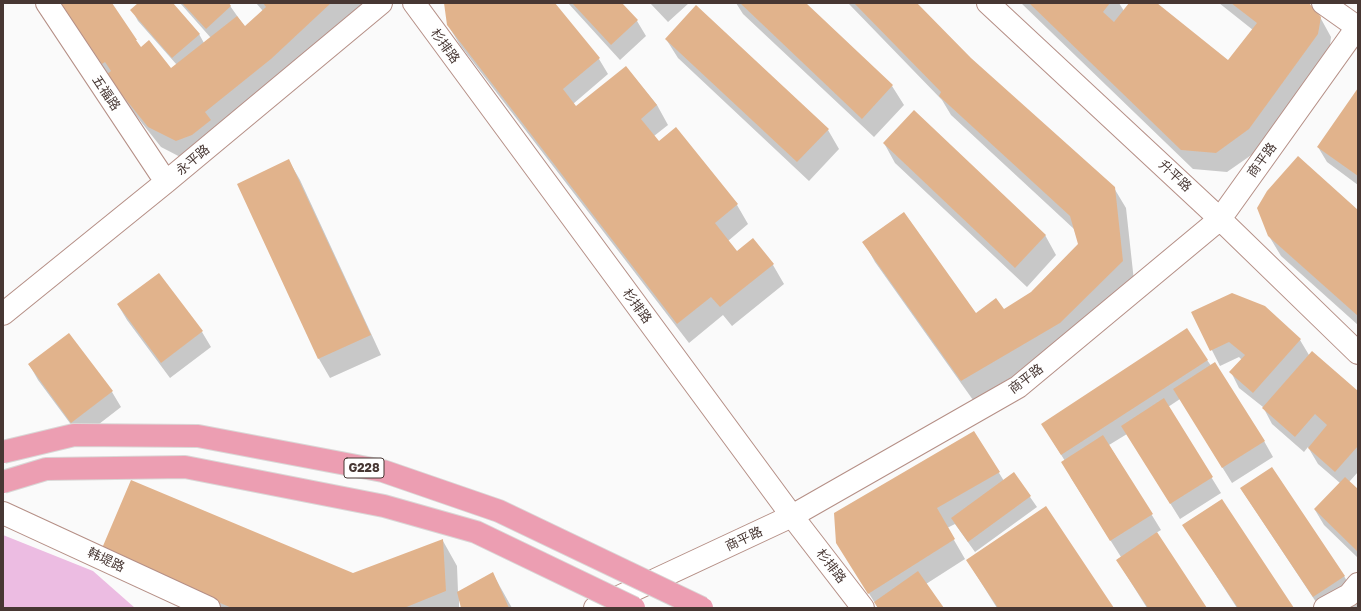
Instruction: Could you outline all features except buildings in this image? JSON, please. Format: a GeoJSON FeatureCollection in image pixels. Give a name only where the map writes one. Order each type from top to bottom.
{"type":"FeatureCollection","features":[{"type":"Feature","properties":{"kind":"highway","name":"G228"},"geometry":{"type":"LineString","coordinates":[[3,452],[74,435],[198,436],[383,471],[499,511],[702,608]]}},
{"type":"Feature","properties":{"kind":"highway"},"geometry":{"type":"LineString","coordinates":[[3,482],[46,469],[186,467],[384,506],[476,532],[634,608]]}},
{"type":"Feature","properties":{"kind":"street","name":"五福路"},"geometry":{"type":"LineString","coordinates":[[47,3],[166,182]]}},
{"type":"Feature","properties":{"kind":"street","name":"永平路"},"geometry":{"type":"LineString","coordinates":[[3,314],[166,182],[381,3]]}},
{"type":"Feature","properties":{"kind":"street","name":"杉排路"},"geometry":{"type":"LineString","coordinates":[[414,3],[792,516],[863,608]]}},
{"type":"Feature","properties":{"kind":"street","name":"升平路"},"geometry":{"type":"LineString","coordinates":[[988,3],[1220,219],[1358,353]]}},
{"type":"Feature","properties":{"kind":"street"},"geometry":{"type":"LineString","coordinates":[[1324,3],[1358,27]]}},
{"type":"Feature","properties":{"kind":"street","name":"商平路"},"geometry":{"type":"LineString","coordinates":[[595,608],[792,516],[1018,387],[1220,219],[1358,27]]}},
{"type":"Feature","properties":{"kind":"street","name":"韩堤路"},"geometry":{"type":"LineString","coordinates":[[3,513],[209,608]]}},
{"type":"Feature","properties":{"kind":"street"},"geometry":{"type":"LineString","coordinates":[[1325,608],[1348,595],[1358,584]]}},
{"type":"Feature","properties":{"kind":"shaded area"},"geometry":{"type":"Polygon","coordinates":[[[3,535],[93,571],[135,608],[3,608],[3,535]]]}}]}
